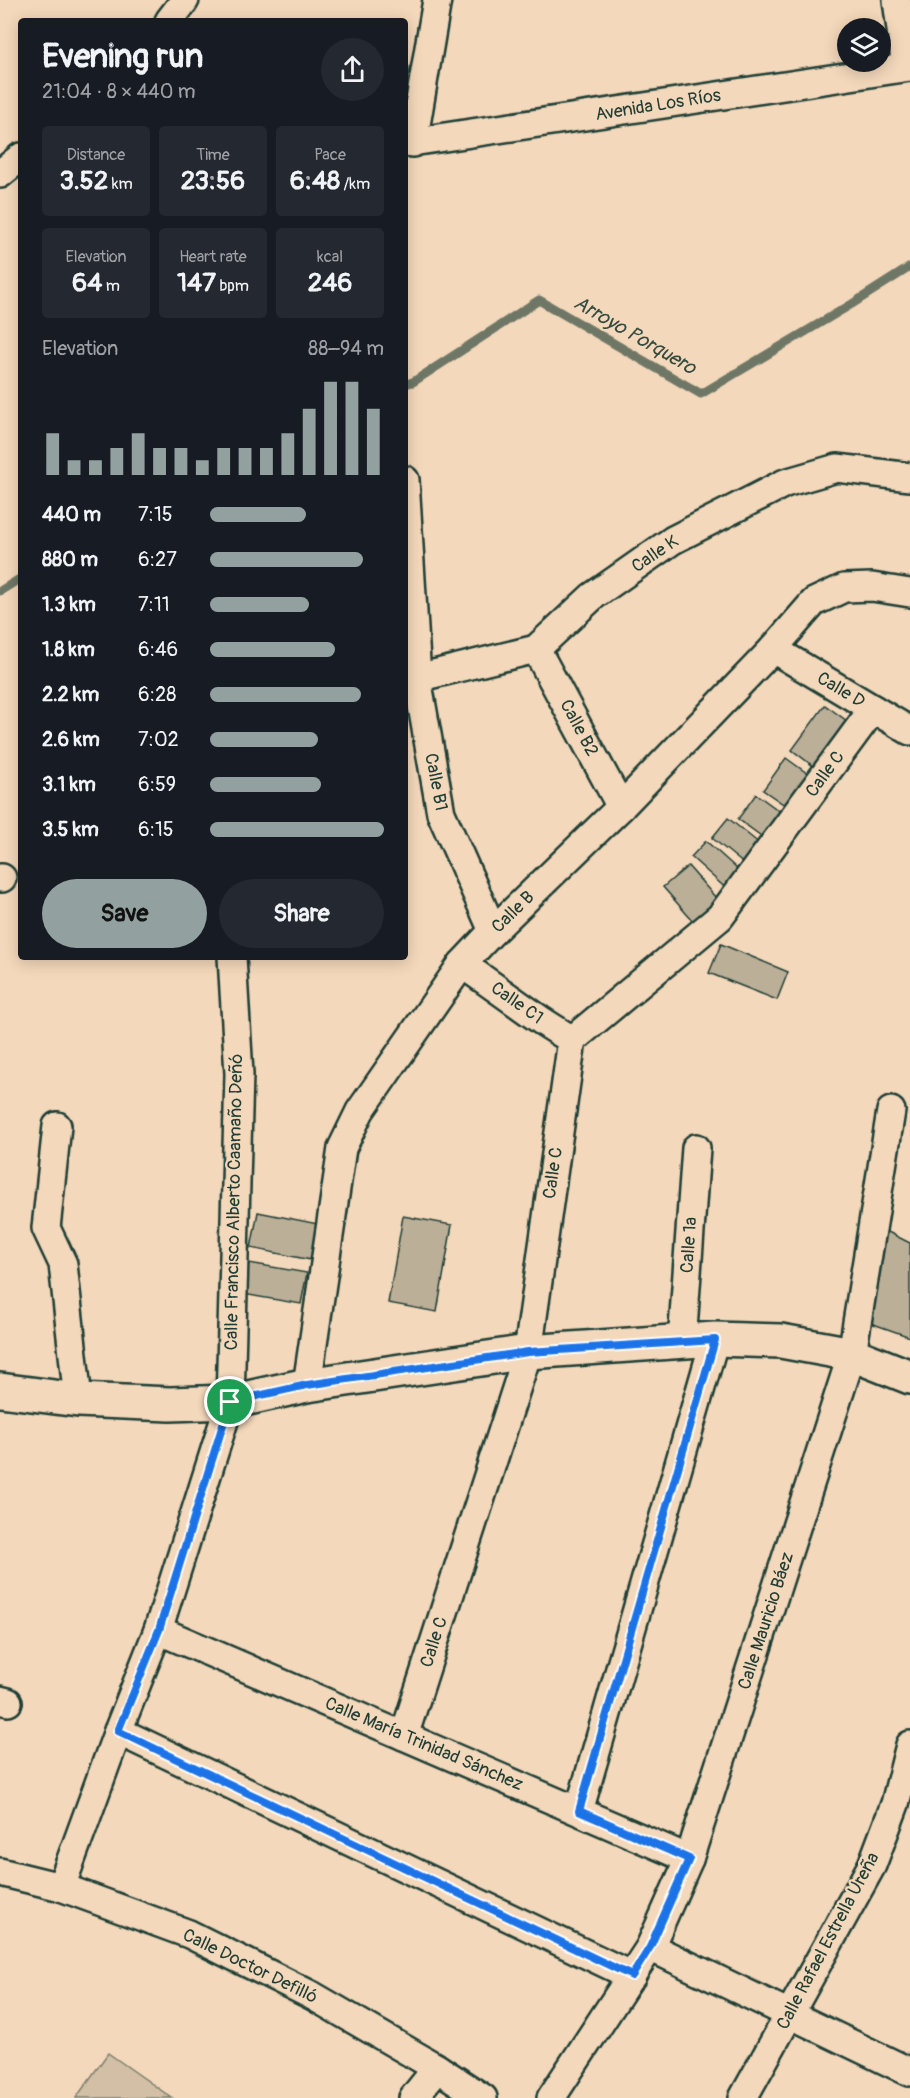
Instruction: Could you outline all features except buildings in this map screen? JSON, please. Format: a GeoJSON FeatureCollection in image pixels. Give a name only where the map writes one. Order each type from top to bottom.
{"type":"FeatureCollection","features":[{"type":"Feature","properties":{"kind":"street"},"geometry":{"type":"LineString","coordinates":[[171,18],[185,0]]}},
{"type":"Feature","properties":{"kind":"street"},"geometry":{"type":"LineString","coordinates":[[409,143],[437,0]]}},
{"type":"Feature","properties":{"kind":"street"},"geometry":{"type":"LineString","coordinates":[[897,0],[908,67]]}},
{"type":"Feature","properties":{"kind":"street","name":"Avenida Los Ríos"},"geometry":{"type":"LineString","coordinates":[[409,143],[908,67]]}},
{"type":"Feature","properties":{"kind":"street"},"geometry":{"type":"LineString","coordinates":[[0,176],[18,160]]}},
{"type":"Feature","properties":{"kind":"street"},"geometry":{"type":"LineString","coordinates":[[0,176],[18,177]]}},
{"type":"Feature","properties":{"kind":"street","name":"Calle K"},"geometry":{"type":"LineString","coordinates":[[536,650],[593,596],[673,540],[784,483],[837,468],[910,477]]}},
{"type":"Feature","properties":{"kind":"street","name":"Calle B1"},"geometry":{"type":"LineString","coordinates":[[408,530],[417,678],[441,813],[493,931]]}},
{"type":"Feature","properties":{"kind":"street","name":"Calle B"},"geometry":{"type":"LineString","coordinates":[[307,1385],[342,1148],[360,1111],[462,964],[621,807],[773,649],[814,602],[844,588],[872,587],[910,593]]}},
{"type":"Feature","properties":{"kind":"street","name":"Calle D"},"geometry":{"type":"LineString","coordinates":[[773,649],[910,731]]}},
{"type":"Feature","properties":{"kind":"street"},"geometry":{"type":"LineString","coordinates":[[417,678],[536,650]]}},
{"type":"Feature","properties":{"kind":"street","name":"Calle B2"},"geometry":{"type":"LineString","coordinates":[[536,650],[621,807]]}},
{"type":"Feature","properties":{"kind":"street","name":"Calle C"},"geometry":{"type":"LineString","coordinates":[[404,1736],[528,1352],[572,1040],[720,917],[873,709]]}},
{"type":"Feature","properties":{"kind":"street","name":"Calle Francisco Alberto Caamaño Deñó"},"geometry":{"type":"LineString","coordinates":[[60,1887],[118,1731],[159,1630],[230,1402],[239,1074],[232,960]]}},
{"type":"Feature","properties":{"kind":"street","name":"Calle C1"},"geometry":{"type":"LineString","coordinates":[[462,964],[572,1040]]}},
{"type":"Feature","properties":{"kind":"street","name":"Calle Mauricio Báez"},"geometry":{"type":"LineString","coordinates":[[551,2098],[650,1947],[689,1859],[852,1354],[891,1112]]}},
{"type":"Feature","properties":{"kind":"street"},"geometry":{"type":"LineString","coordinates":[[57,1126],[46,1228],[63,1264],[78,1400]]}},
{"type":"Feature","properties":{"kind":"street","name":"Calle 1a"},"geometry":{"type":"LineString","coordinates":[[682,1343],[696,1148]]}},
{"type":"Feature","properties":{"kind":"street"},"geometry":{"type":"LineString","coordinates":[[579,1811],[715,1340]]}},
{"type":"Feature","properties":{"kind":"street"},"geometry":{"type":"LineString","coordinates":[[0,1390],[78,1400],[170,1404],[230,1402],[307,1385],[528,1352],[715,1340],[781,1341],[852,1354],[910,1377]]}},
{"type":"Feature","properties":{"kind":"street","name":"Calle María Trinidad Sánchez"},"geometry":{"type":"LineString","coordinates":[[159,1630],[689,1859]]}},
{"type":"Feature","properties":{"kind":"street"},"geometry":{"type":"LineString","coordinates":[[118,1731],[632,1976]]}},
{"type":"Feature","properties":{"kind":"street","name":"Calle Rafael Estrella Ureña"},"geometry":{"type":"LineString","coordinates":[[743,2098],[872,1865],[895,1804],[910,1744]]}},
{"type":"Feature","properties":{"kind":"street","name":"Calle Doctor Defilló"},"geometry":{"type":"LineString","coordinates":[[0,1872],[60,1887],[189,1934],[313,1995],[437,2068],[483,2098]]}},
{"type":"Feature","properties":{"kind":"street"},"geometry":{"type":"LineString","coordinates":[[650,1947],[910,2072]]}},
{"type":"Feature","properties":{"kind":"street"},"geometry":{"type":"LineString","coordinates":[[413,2098],[437,2068]]}},
{"type":"Feature","properties":{"kind":"shaded area"},"geometry":{"type":"Polygon","coordinates":[[[108,2053],[172,2098],[76,2098],[108,2053]]]}},
{"type":"Feature","properties":{"kind":"waterway","name":"Arroyo Porquero"},"geometry":{"type":"LineString","coordinates":[[408,383],[539,300],[701,394],[910,267]]}},
{"type":"Feature","properties":{"kind":"waterway","name":"Arroyo Porquero"},"geometry":{"type":"LineString","coordinates":[[0,591],[18,580]]}},
{"type":"Feature","properties":{"kind":"route"},"geometry":{"type":"LineString","coordinates":[[715,1340],[579,1811],[689,1859],[650,1947],[632,1976],[118,1731],[159,1630],[230,1402],[307,1385],[528,1352],[715,1340]]}}]}
